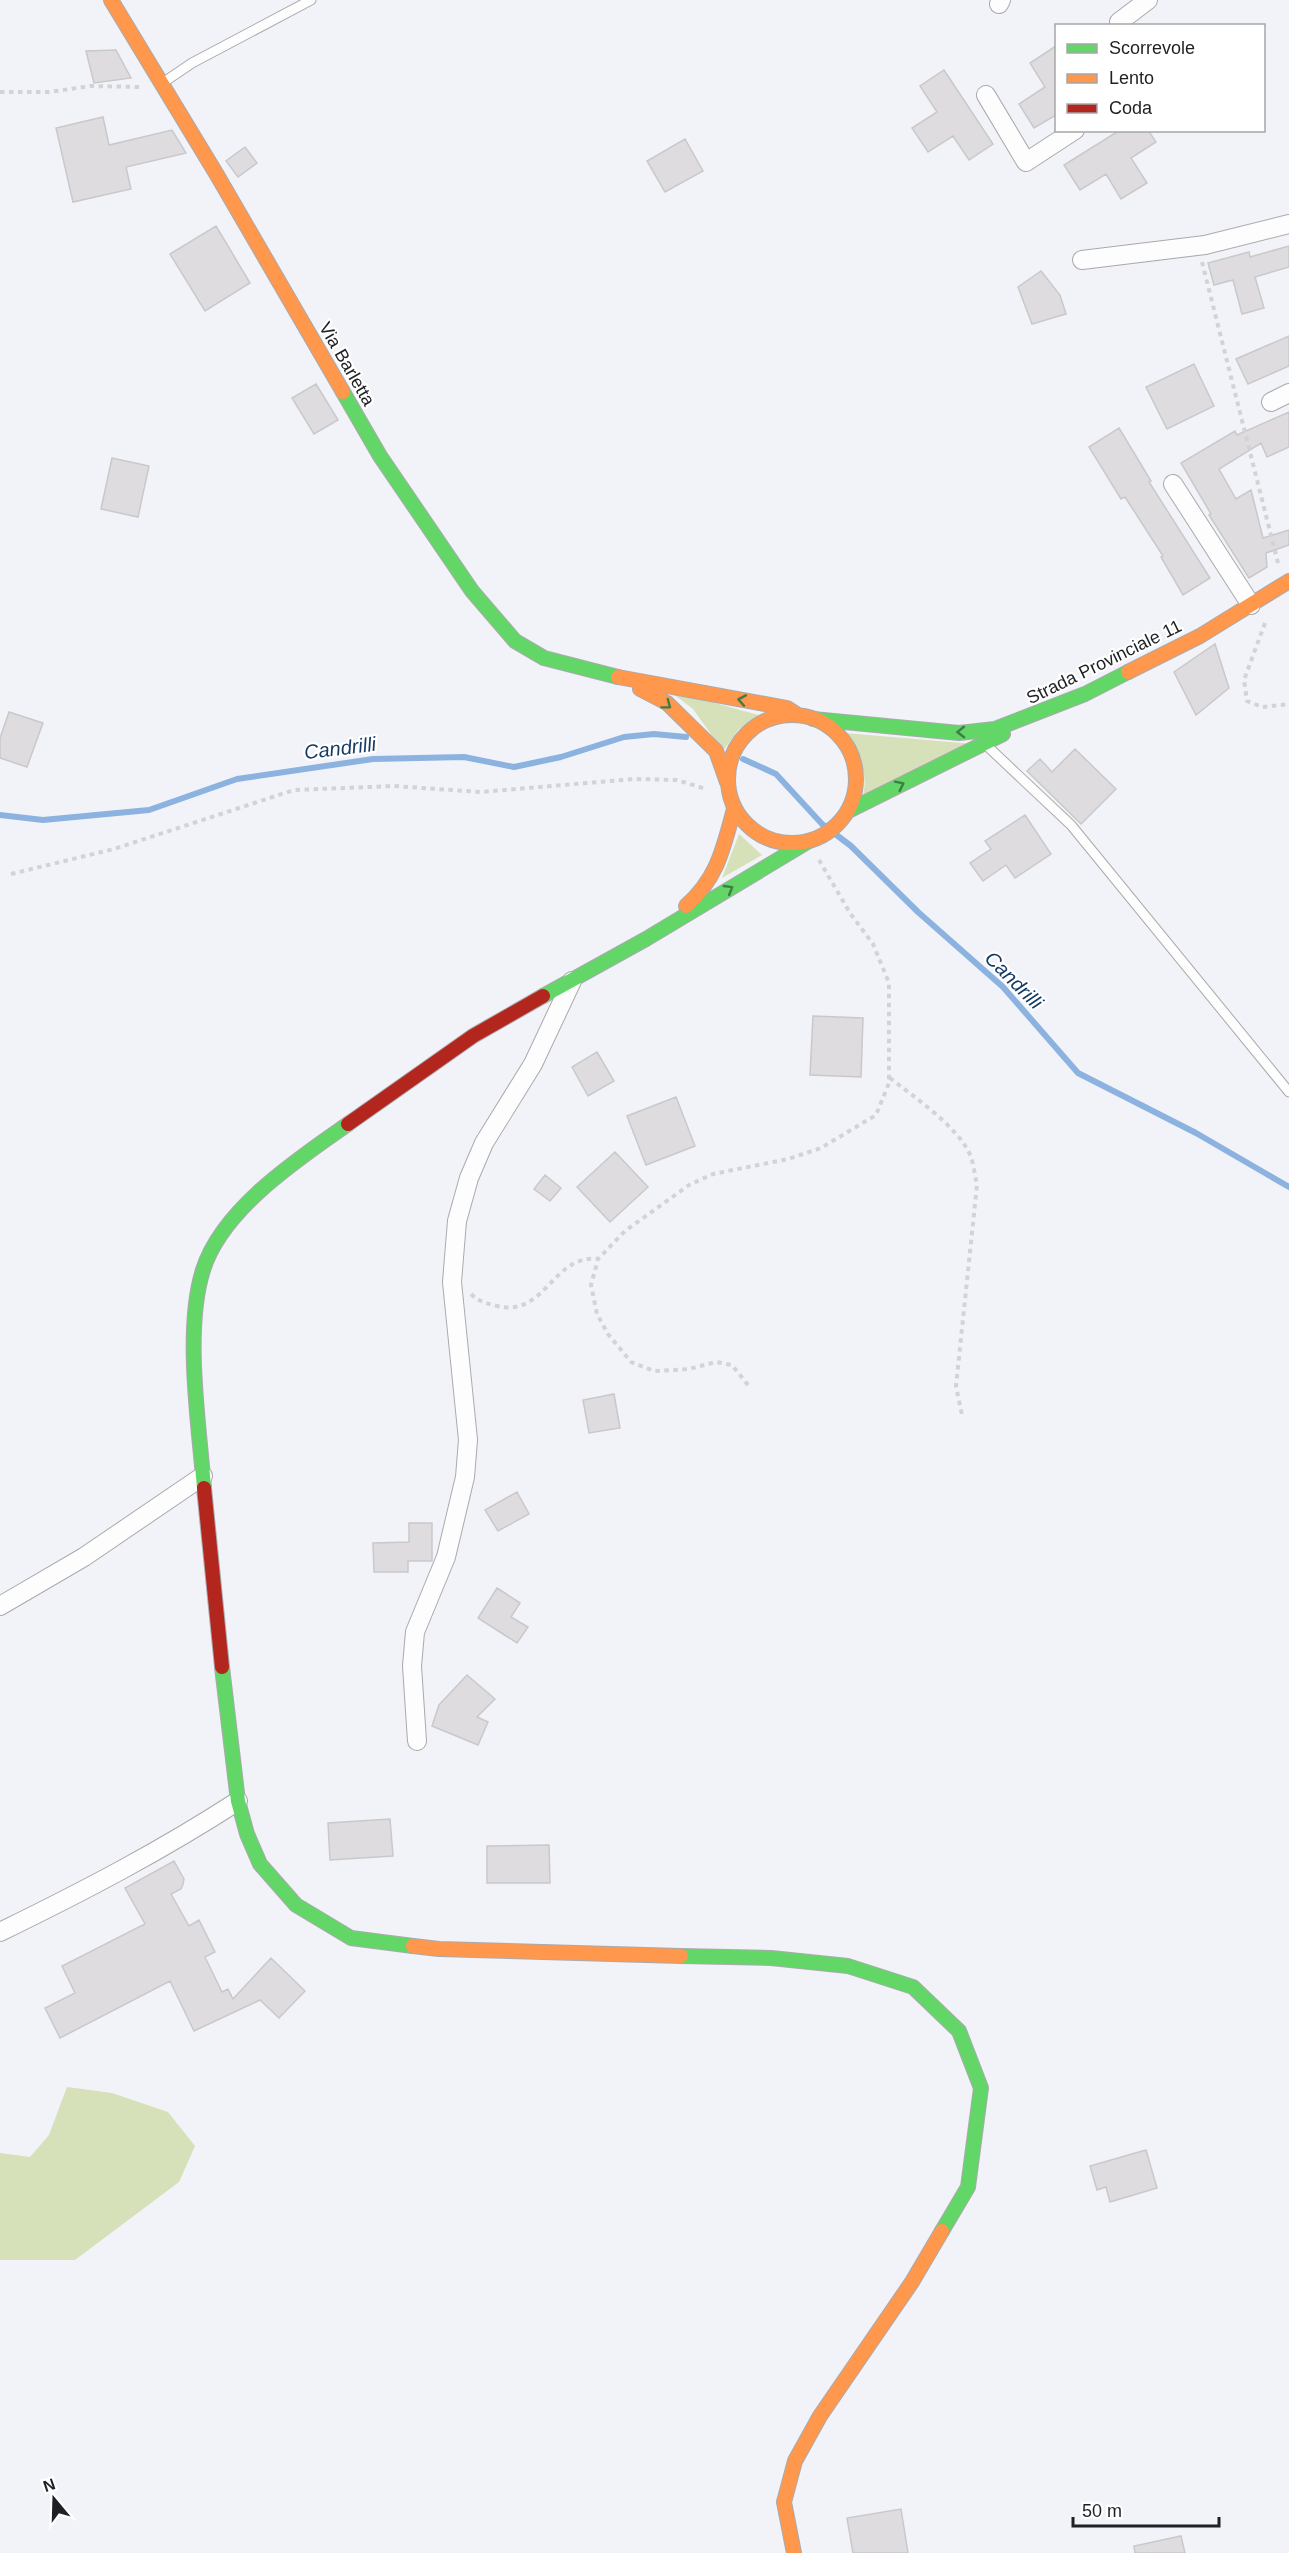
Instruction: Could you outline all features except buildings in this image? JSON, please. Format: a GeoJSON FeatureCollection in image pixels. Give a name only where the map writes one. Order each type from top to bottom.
{"type":"FeatureCollection","features":[{"type":"Feature","properties":{"kind":"street","name":"Via Barletta"},"geometry":{"type":"LineString","coordinates":[[111,0],[380,456],[472,591],[515,640],[544,658],[616,677]]}},
{"type":"Feature","properties":{"kind":"street"},"geometry":{"type":"LineString","coordinates":[[1120,24],[1119,22],[1148,0]]}},
{"type":"Feature","properties":{"kind":"street"},"geometry":{"type":"LineString","coordinates":[[986,95],[1026,162],[1072,132]]}},
{"type":"Feature","properties":{"kind":"street"},"geometry":{"type":"LineString","coordinates":[[1082,260],[1198,246],[1289,224]]}},
{"type":"Feature","properties":{"kind":"street"},"geometry":{"type":"LineString","coordinates":[[1271,402],[1289,393]]}},
{"type":"Feature","properties":{"kind":"street"},"geometry":{"type":"LineString","coordinates":[[1173,484],[1251,604]]}},
{"type":"Feature","properties":{"kind":"street","name":"Strada Provinciale 11"},"geometry":{"type":"LineString","coordinates":[[616,677],[788,708],[798,715],[813,719],[958,733],[995,729],[1038,715],[1190,641],[1286,583]]}},
{"type":"Feature","properties":{"kind":"street"},"geometry":{"type":"LineString","coordinates":[[616,677],[667,703],[716,751],[730,796],[721,855],[705,889],[661,929]]}},
{"type":"Feature","properties":{"kind":"street","name":"Strada Provinciale 11"},"geometry":{"type":"LineString","coordinates":[[798,715],[776,717],[756,726],[740,741],[730,760],[730,796],[748,826],[766,838],[787,843],[809,841],[825,834],[838,824],[848,811],[855,790],[855,767],[847,747],[840,738],[833,730],[813,719]]}},
{"type":"Feature","properties":{"kind":"street"},"geometry":{"type":"LineString","coordinates":[[848,811],[1038,715]]}},
{"type":"Feature","properties":{"kind":"street"},"geometry":{"type":"LineString","coordinates":[[795,2553],[790,2541],[784,2502],[795,2461],[820,2416],[912,2282],[968,2187],[981,2088],[959,2031],[913,1987],[848,1966],[771,1958],[439,1948],[351,1938],[296,1905],[260,1864],[247,1834],[238,1801],[195,1386],[196,1303],[203,1269],[219,1238],[254,1195],[339,1130],[473,1036],[646,939],[809,841]]}},
{"type":"Feature","properties":{"kind":"street"},"geometry":{"type":"LineString","coordinates":[[417,1741],[418,1716],[412,1666],[415,1632],[446,1557],[465,1477],[468,1440],[453,1278],[457,1221],[469,1178],[484,1143],[533,1064],[572,981]]}},
{"type":"Feature","properties":{"kind":"street"},"geometry":{"type":"LineString","coordinates":[[0,1606],[84,1557],[203,1476]]}},
{"type":"Feature","properties":{"kind":"street"},"geometry":{"type":"LineString","coordinates":[[0,1932],[177,1840],[238,1801]]}},
{"type":"Feature","properties":{"kind":"lane"},"geometry":{"type":"LineString","coordinates":[[162,84],[192,63],[311,0]]}},
{"type":"Feature","properties":{"kind":"lane"},"geometry":{"type":"LineString","coordinates":[[984,744],[1071,825],[1289,1092]]}},
{"type":"Feature","properties":{"kind":"path"},"geometry":{"type":"LineString","coordinates":[[0,92],[49,92],[91,86],[130,89],[162,84]]}},
{"type":"Feature","properties":{"kind":"path"},"geometry":{"type":"LineString","coordinates":[[1198,246],[1286,583]]}},
{"type":"Feature","properties":{"kind":"path"},"geometry":{"type":"LineString","coordinates":[[1266,619],[1244,680],[1247,702],[1262,707],[1289,704]]}},
{"type":"Feature","properties":{"kind":"path"},"geometry":{"type":"LineString","coordinates":[[11,873],[114,849],[294,790],[394,786],[480,792],[635,779],[677,780],[730,796]]}},
{"type":"Feature","properties":{"kind":"path"},"geometry":{"type":"LineString","coordinates":[[748,1385],[732,1365],[716,1362],[689,1369],[654,1371],[631,1362],[608,1334],[597,1314],[591,1285],[598,1259],[626,1231],[688,1185],[712,1174],[788,1159],[821,1148],[876,1115],[889,1078],[889,983],[873,944],[849,913],[809,841]]}},
{"type":"Feature","properties":{"kind":"path"},"geometry":{"type":"LineString","coordinates":[[889,1078],[923,1103],[955,1134],[970,1155],[977,1185],[956,1386],[962,1415]]}},
{"type":"Feature","properties":{"kind":"path"},"geometry":{"type":"LineString","coordinates":[[453,1278],[478,1301],[507,1308],[531,1304],[565,1268],[584,1258],[598,1259]]}},
{"type":"Feature","properties":{"kind":"green space"},"geometry":{"type":"Polygon","coordinates":[[[668,690],[762,716],[739,729],[723,751],[693,709],[668,690]]]}},
{"type":"Feature","properties":{"kind":"green space"},"geometry":{"type":"Polygon","coordinates":[[[845,733],[974,744],[863,796],[863,771],[858,756],[845,733]]]}},
{"type":"Feature","properties":{"kind":"green space"},"geometry":{"type":"Polygon","coordinates":[[[739,834],[762,855],[722,878],[739,834]]]}},
{"type":"Feature","properties":{"kind":"green space"},"geometry":{"type":"Polygon","coordinates":[[[67,2087],[112,2093],[168,2112],[195,2146],[179,2182],[75,2260],[0,2260],[0,2153],[30,2157],[49,2135],[67,2087]]]}},
{"type":"Feature","properties":{"kind":"waterway","name":"Candrilli"},"geometry":{"type":"LineString","coordinates":[[0,815],[43,820],[149,810],[237,779],[373,759],[464,757],[514,767],[561,757],[624,737],[654,734],[686,737]]}},
{"type":"Feature","properties":{"kind":"waterway","name":"Candrilli"},"geometry":{"type":"LineString","coordinates":[[743,759],[776,774],[822,824],[851,846],[918,912],[1003,987],[1078,1073],[1196,1133],[1289,1187]]}},
{"type":"Feature","properties":{"kind":"traffic: fast"},"geometry":{"type":"LineString","coordinates":[[343,392],[380,456],[472,591],[515,641],[544,658],[618,677]]}},
{"type":"Feature","properties":{"kind":"traffic: fast"},"geometry":{"type":"LineString","coordinates":[[813,719],[959,733],[995,729],[1085,694],[1128,672]]}},
{"type":"Feature","properties":{"kind":"traffic: fast"},"geometry":{"type":"LineString","coordinates":[[848,811],[1003,734]]}},
{"type":"Feature","properties":{"kind":"traffic: fast"},"geometry":{"type":"LineString","coordinates":[[543,996],[646,939],[809,841]]}},
{"type":"Feature","properties":{"kind":"traffic: fast"},"geometry":{"type":"LineString","coordinates":[[204,1488],[194,1378],[194,1321],[203,1270],[227,1226],[244,1206],[285,1169],[348,1124]]}},
{"type":"Feature","properties":{"kind":"traffic: fast"},"geometry":{"type":"LineString","coordinates":[[222,1667],[238,1801],[247,1834],[260,1864],[296,1905],[351,1938],[413,1946]]}},
{"type":"Feature","properties":{"kind":"traffic: fast"},"geometry":{"type":"LineString","coordinates":[[681,1956],[771,1958],[848,1966],[913,1987],[959,2031],[981,2088],[968,2187],[942,2231]]}},
{"type":"Feature","properties":{"kind":"traffic: slow"},"geometry":{"type":"LineString","coordinates":[[111,0],[217,175],[343,392]]}},
{"type":"Feature","properties":{"kind":"traffic: slow"},"geometry":{"type":"LineString","coordinates":[[1128,672],[1200,636],[1289,581]]}},
{"type":"Feature","properties":{"kind":"traffic: slow"},"geometry":{"type":"LineString","coordinates":[[618,677],[787,708],[798,715]]}},
{"type":"Feature","properties":{"kind":"traffic: slow"},"geometry":{"type":"LineString","coordinates":[[640,689],[667,703],[716,751],[727,782]]}},
{"type":"Feature","properties":{"kind":"traffic: slow"},"geometry":{"type":"LineString","coordinates":[[792,715],[816,720],[837,734],[851,755],[856,779],[851,803],[837,824],[816,838],[792,843],[768,838],[747,824],[733,803],[728,779],[733,755],[747,734],[768,720],[792,715]]}},
{"type":"Feature","properties":{"kind":"traffic: slow"},"geometry":{"type":"LineString","coordinates":[[686,906],[697,895],[718,862],[734,809]]}},
{"type":"Feature","properties":{"kind":"traffic: slow"},"geometry":{"type":"LineString","coordinates":[[413,1946],[439,1949],[681,1956]]}},
{"type":"Feature","properties":{"kind":"traffic: slow"},"geometry":{"type":"LineString","coordinates":[[794,2553],[784,2502],[795,2461],[820,2416],[912,2282],[942,2231]]}},
{"type":"Feature","properties":{"kind":"traffic: jam"},"geometry":{"type":"LineString","coordinates":[[348,1124],[473,1036],[543,996]]}},
{"type":"Feature","properties":{"kind":"traffic: jam"},"geometry":{"type":"LineString","coordinates":[[204,1488],[222,1667]]}}]}
